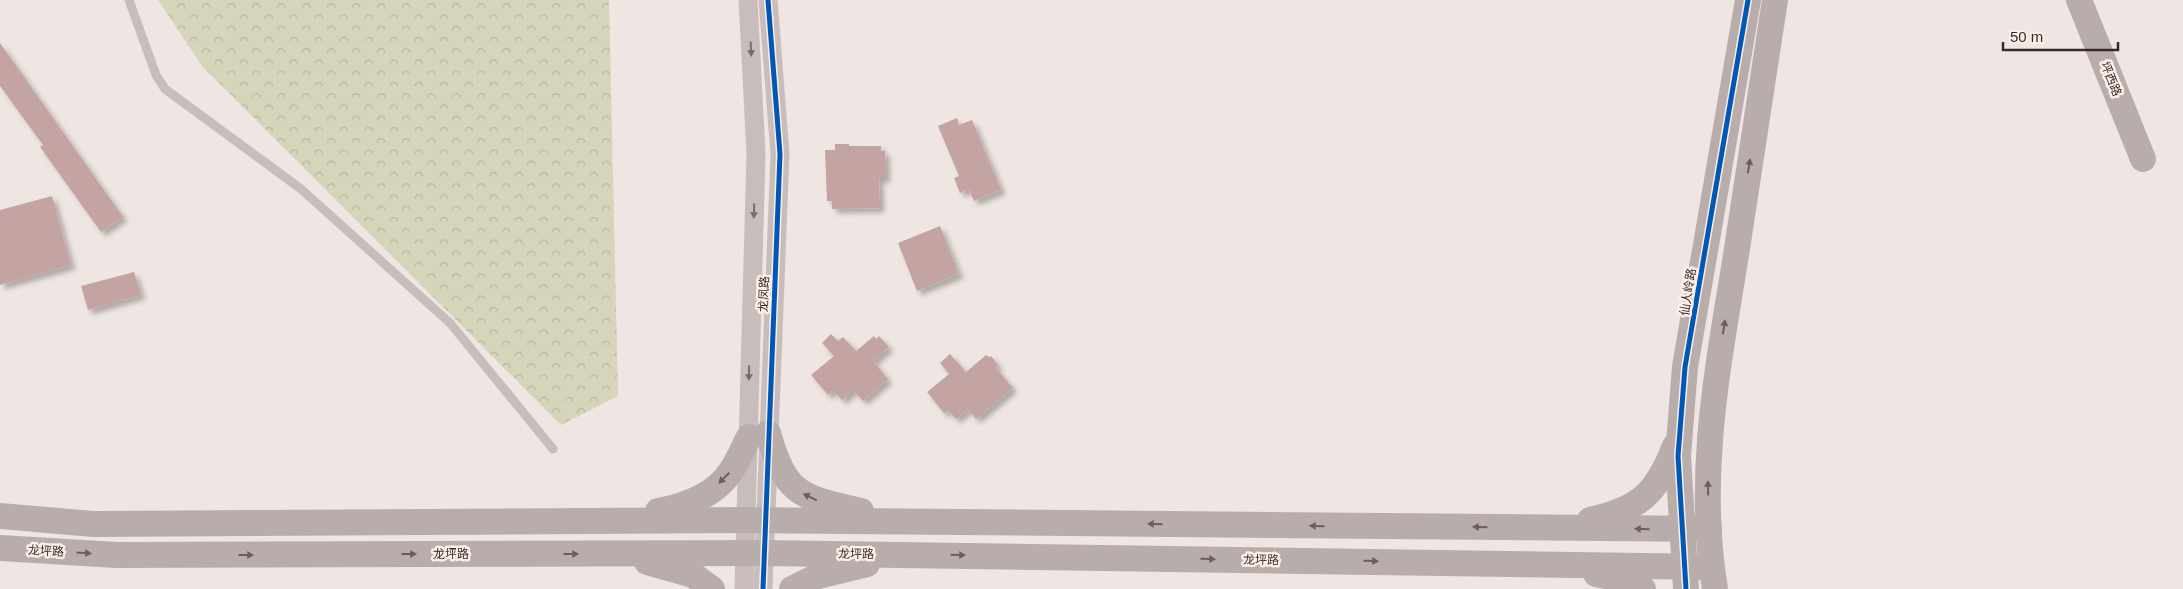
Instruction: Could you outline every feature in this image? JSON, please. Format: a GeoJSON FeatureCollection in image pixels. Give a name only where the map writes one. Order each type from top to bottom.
{"type":"FeatureCollection","features":[{"type":"Feature","properties":{"kind":"main road","name":"仙人岭路"},"geometry":{"type":"LineString","coordinates":[[1685,578],[1681,529],[1678,438],[1686,368],[1748,0]]}},
{"type":"Feature","properties":{"kind":"main road"},"geometry":{"type":"LineString","coordinates":[[1713,578],[1709,529],[1707,460],[1713,391],[1775,0]]}},
{"type":"Feature","properties":{"kind":"main road","name":"坪西路"},"geometry":{"type":"LineString","coordinates":[[2079,0],[2143,159]]}},
{"type":"Feature","properties":{"kind":"main road"},"geometry":{"type":"LineString","coordinates":[[616,520],[684,506],[712,490],[730,472],[758,435],[794,489],[813,500],[908,522]]}},
{"type":"Feature","properties":{"kind":"main road"},"geometry":{"type":"LineString","coordinates":[[1552,528],[1608,516],[1636,504],[1653,490],[1666,470],[1678,438]]}},
{"type":"Feature","properties":{"kind":"main road"},"geometry":{"type":"LineString","coordinates":[[0,516],[93,524],[755,520],[1709,529]]}},
{"type":"Feature","properties":{"kind":"main road","name":"龙坪路"},"geometry":{"type":"LineString","coordinates":[[0,548],[117,555],[755,553],[1551,564],[1685,578],[1713,578]]}},
{"type":"Feature","properties":{"kind":"main road"},"geometry":{"type":"LineString","coordinates":[[620,554],[693,575],[712,589]]}},
{"type":"Feature","properties":{"kind":"main road"},"geometry":{"type":"LineString","coordinates":[[792,589],[818,576],[909,555]]}},
{"type":"Feature","properties":{"kind":"main road"},"geometry":{"type":"LineString","coordinates":[[1551,564],[1615,578],[1643,589]]}},
{"type":"Feature","properties":{"kind":"street","name":"龙凤路"},"geometry":{"type":"LineString","coordinates":[[748,0],[756,154],[758,435],[755,553],[763,589]]}},
{"type":"Feature","properties":{"kind":"street","name":"龙凤路"},"geometry":{"type":"LineString","coordinates":[[758,435],[780,154],[768,0]]}},
{"type":"Feature","properties":{"kind":"street","name":"龙凤路"},"geometry":{"type":"LineString","coordinates":[[744,589],[755,553]]}},
{"type":"Feature","properties":{"kind":"lane"},"geometry":{"type":"LineString","coordinates":[[129,0],[156,75],[165,89],[301,189],[450,323],[553,449]]}},
{"type":"Feature","properties":{"kind":"green space"},"geometry":{"type":"Polygon","coordinates":[[[158,0],[609,0],[618,396],[561,425],[202,66],[158,0]]]}},
{"type":"Feature","properties":{"kind":"building"},"geometry":{"type":"Polygon","coordinates":[[[0,43],[123,217],[101,232],[40,147],[43,145],[0,86],[0,43]]]}},
{"type":"Feature","properties":{"kind":"building"},"geometry":{"type":"Polygon","coordinates":[[[957,118],[959,125],[972,120],[1001,190],[974,201],[969,189],[960,193],[954,178],[959,176],[938,126],[957,118]]]}},
{"type":"Feature","properties":{"kind":"building"},"geometry":{"type":"Polygon","coordinates":[[[835,144],[881,146],[881,151],[885,151],[886,178],[879,178],[880,208],[832,209],[832,201],[827,201],[825,150],[835,150],[835,144]]]}},
{"type":"Feature","properties":{"kind":"building"},"geometry":{"type":"Polygon","coordinates":[[[52,196],[71,265],[0,285],[0,210],[52,196]]]}},
{"type":"Feature","properties":{"kind":"building"},"geometry":{"type":"Polygon","coordinates":[[[940,226],[959,274],[917,291],[898,243],[940,226]]]}},
{"type":"Feature","properties":{"kind":"building"},"geometry":{"type":"Polygon","coordinates":[[[134,272],[141,295],[88,310],[81,286],[134,272]]]}},
{"type":"Feature","properties":{"kind":"building"},"geometry":{"type":"Polygon","coordinates":[[[831,334],[838,341],[843,337],[856,351],[874,336],[876,339],[879,336],[889,347],[873,361],[888,379],[863,401],[853,390],[842,400],[833,390],[828,395],[811,375],[834,356],[822,343],[831,334]]]}},
{"type":"Feature","properties":{"kind":"building"},"geometry":{"type":"Polygon","coordinates":[[[950,354],[966,372],[986,355],[991,356],[998,365],[995,367],[1013,388],[976,419],[968,409],[956,419],[948,410],[944,413],[927,392],[949,374],[940,363],[950,354]]]}},
{"type":"Feature","properties":{"kind":"cycle path"},"geometry":{"type":"LineString","coordinates":[[763,589],[780,154],[768,0]]}},
{"type":"Feature","properties":{"kind":"cycle path"},"geometry":{"type":"LineString","coordinates":[[1686,589],[1678,456],[1685,367],[1748,0]]}}]}
